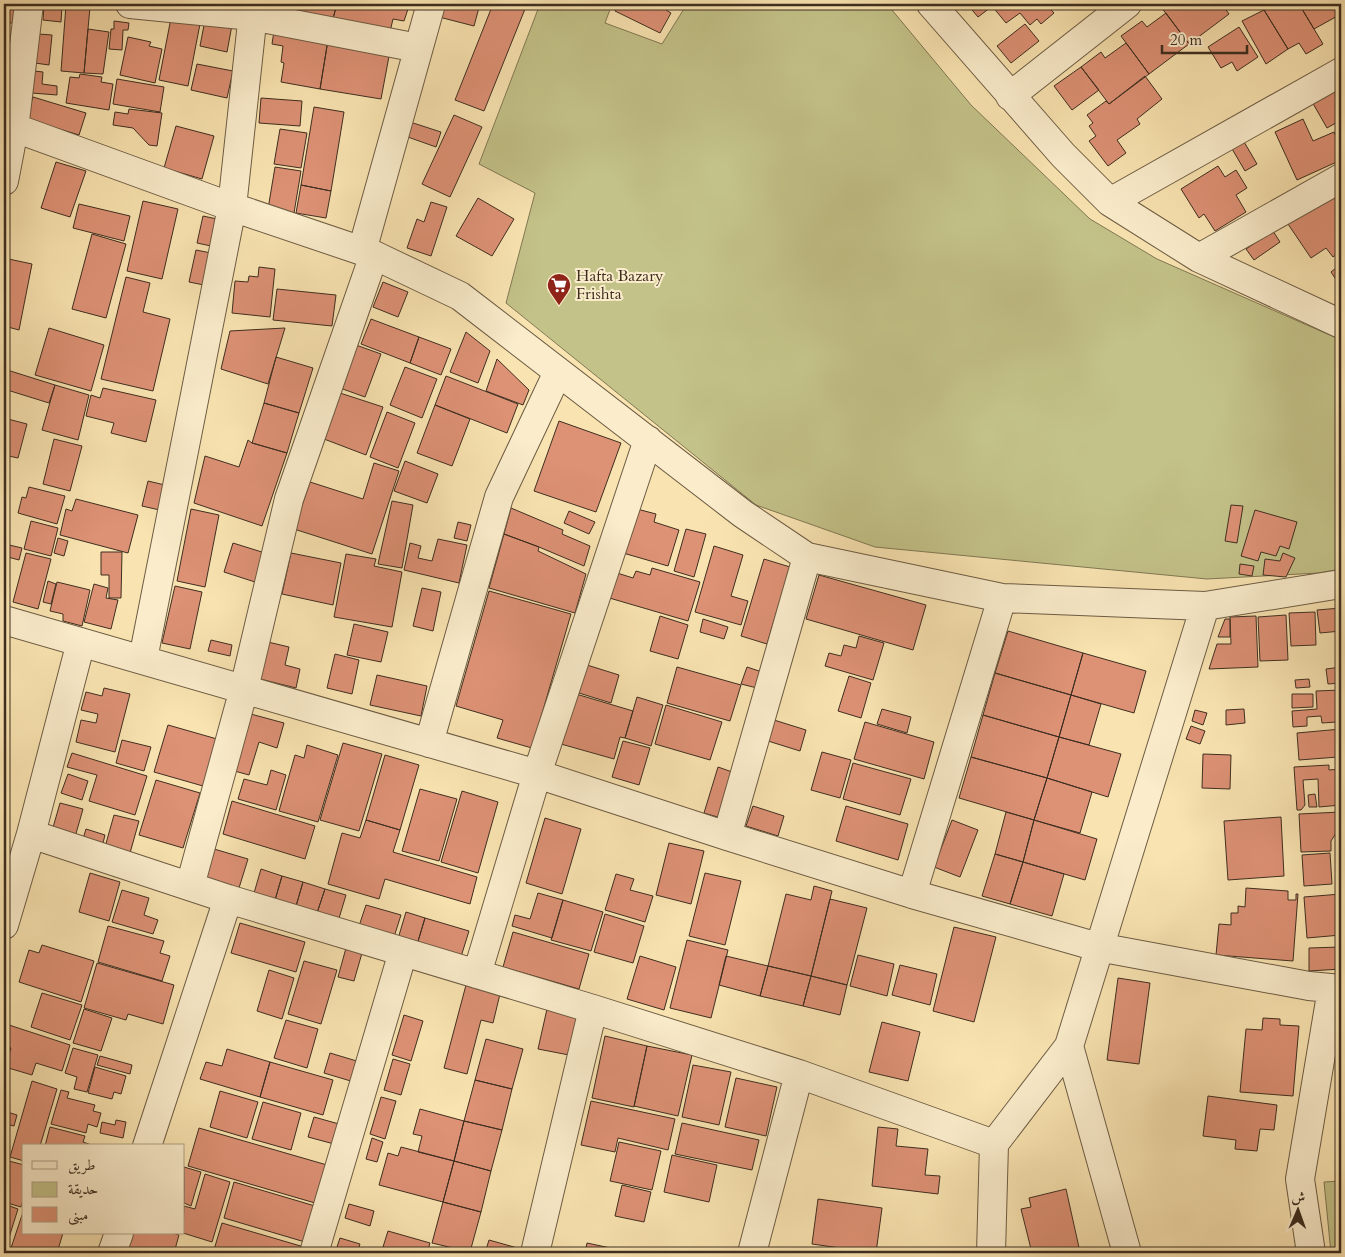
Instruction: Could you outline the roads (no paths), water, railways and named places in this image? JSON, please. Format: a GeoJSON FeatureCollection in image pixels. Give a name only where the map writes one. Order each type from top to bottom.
{"type":"FeatureCollection","features":[{"type":"Feature","properties":{"kind":"street"},"geometry":{"type":"LineString","coordinates":[[4,181],[9,126],[28,4]]}},
{"type":"Feature","properties":{"kind":"street"},"geometry":{"type":"LineString","coordinates":[[130,4],[253,10],[418,48]]}},
{"type":"Feature","properties":{"kind":"street"},"geometry":{"type":"LineString","coordinates":[[190,886],[244,689],[289,499],[368,253],[418,48],[431,4]]}},
{"type":"Feature","properties":{"kind":"street"},"geometry":{"type":"LineString","coordinates":[[931,4],[1063,155],[1110,202],[1199,258],[1341,324]]}},
{"type":"Feature","properties":{"kind":"street"},"geometry":{"type":"LineString","coordinates":[[1010,96],[1127,4]]}},
{"type":"Feature","properties":{"kind":"street"},"geometry":{"type":"LineString","coordinates":[[143,659],[232,207],[253,10]]}},
{"type":"Feature","properties":{"kind":"street"},"geometry":{"type":"LineString","coordinates":[[1110,202],[1341,72]]}},
{"type":"Feature","properties":{"kind":"street"},"geometry":{"type":"LineString","coordinates":[[9,126],[232,207],[368,253],[460,296],[743,514],[807,557],[1002,598],[1205,606],[1341,584]]}},
{"type":"Feature","properties":{"kind":"street"},"geometry":{"type":"LineString","coordinates":[[1199,258],[1341,178]]}},
{"type":"Feature","properties":{"kind":"street"},"geometry":{"type":"LineString","coordinates":[[429,743],[499,497],[558,372]]}},
{"type":"Feature","properties":{"kind":"street"},"geometry":{"type":"LineString","coordinates":[[477,974],[536,774],[648,440]]}},
{"type":"Feature","properties":{"kind":"street"},"geometry":{"type":"LineString","coordinates":[[727,836],[807,557]]}},
{"type":"Feature","properties":{"kind":"street"},"geometry":{"type":"LineString","coordinates":[[912,894],[1002,598]]}},
{"type":"Feature","properties":{"kind":"street"},"geometry":{"type":"LineString","coordinates":[[991,1253],[994,1144],[1068,1046],[1205,606]]}},
{"type":"Feature","properties":{"kind":"street"},"geometry":{"type":"LineString","coordinates":[[4,620],[536,774],[912,894],[1098,947],[1309,986],[1337,989],[1300,1179],[1311,1253]]}},
{"type":"Feature","properties":{"kind":"street"},"geometry":{"type":"LineString","coordinates":[[4,925],[31,834],[81,642]]}},
{"type":"Feature","properties":{"kind":"street"},"geometry":{"type":"LineString","coordinates":[[31,834],[228,899],[594,1009],[799,1074],[994,1144]]}},
{"type":"Feature","properties":{"kind":"street"},"geometry":{"type":"LineString","coordinates":[[148,1144],[228,899]]}},
{"type":"Feature","properties":{"kind":"street"},"geometry":{"type":"LineString","coordinates":[[314,1253],[403,952]]}},
{"type":"Feature","properties":{"kind":"street"},"geometry":{"type":"LineString","coordinates":[[535,1253],[594,1009]]}},
{"type":"Feature","properties":{"kind":"street"},"geometry":{"type":"LineString","coordinates":[[1068,1046],[1127,1253]]}},
{"type":"Feature","properties":{"kind":"street"},"geometry":{"type":"LineString","coordinates":[[752,1253],[799,1074]]}},
{"type":"Feature","properties":{"kind":"street"},"geometry":{"type":"LineString","coordinates":[[112,1253],[119,1234]]}},
{"type":"Feature","properties":{"kind":"place","name":"Hafta Bazary Frishta"},"geometry":{"type":"Point","coordinates":[559,306]}}]}
